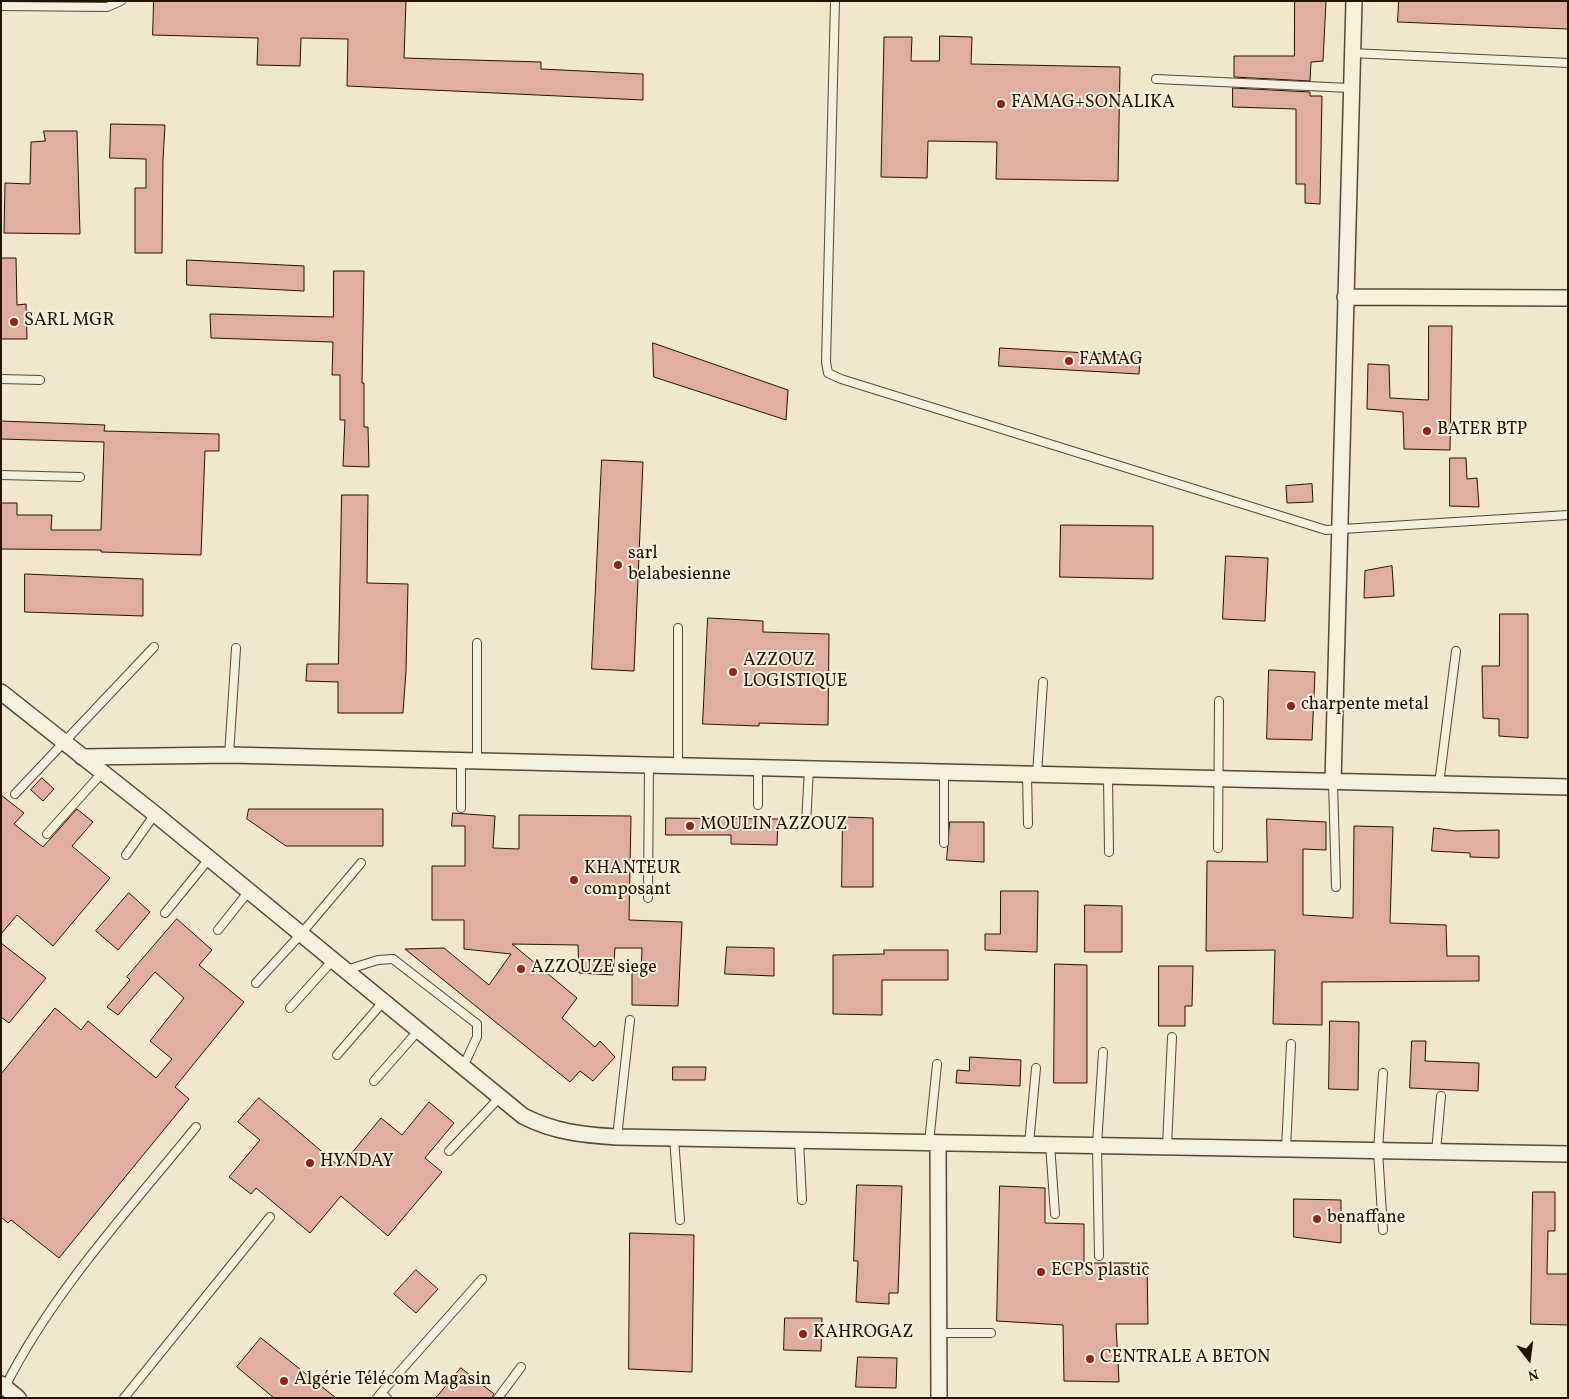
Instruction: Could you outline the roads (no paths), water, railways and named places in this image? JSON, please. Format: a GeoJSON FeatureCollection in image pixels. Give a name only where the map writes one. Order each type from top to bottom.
{"type":"FeatureCollection","features":[{"type":"Feature","properties":{"kind":"street"},"geometry":{"type":"LineString","coordinates":[[1333,782],[1350,88],[1354,1]]}},
{"type":"Feature","properties":{"kind":"street"},"geometry":{"type":"LineString","coordinates":[[1345,297],[1568,298]]}},
{"type":"Feature","properties":{"kind":"street"},"geometry":{"type":"LineString","coordinates":[[1,692],[156,814],[209,860],[500,1097],[524,1116],[542,1126],[564,1132],[617,1137],[1568,1154]]}},
{"type":"Feature","properties":{"kind":"street"},"geometry":{"type":"LineString","coordinates":[[82,757],[229,754],[1568,787]]}},
{"type":"Feature","properties":{"kind":"street"},"geometry":{"type":"LineString","coordinates":[[934,1143],[940,1333],[939,1398]]}},
{"type":"Feature","properties":{"kind":"street"},"geometry":{"type":"LineString","coordinates":[[3,1386],[18,1398]]}},
{"type":"Feature","properties":{"kind":"lane"},"geometry":{"type":"LineString","coordinates":[[1,6],[107,6],[121,1]]}},
{"type":"Feature","properties":{"kind":"lane"},"geometry":{"type":"LineString","coordinates":[[835,1],[826,362],[828,373],[850,382],[1302,524],[1339,531],[1568,515]]}},
{"type":"Feature","properties":{"kind":"lane"},"geometry":{"type":"LineString","coordinates":[[1352,53],[1568,63]]}},
{"type":"Feature","properties":{"kind":"lane"},"geometry":{"type":"LineString","coordinates":[[1156,79],[1350,88]]}},
{"type":"Feature","properties":{"kind":"lane"},"geometry":{"type":"LineString","coordinates":[[1,379],[40,380]]}},
{"type":"Feature","properties":{"kind":"lane"},"geometry":{"type":"LineString","coordinates":[[1,475],[80,477]]}},
{"type":"Feature","properties":{"kind":"lane"},"geometry":{"type":"LineString","coordinates":[[678,628],[678,766]]}},
{"type":"Feature","properties":{"kind":"lane"},"geometry":{"type":"LineString","coordinates":[[477,643],[477,761]]}},
{"type":"Feature","properties":{"kind":"lane"},"geometry":{"type":"LineString","coordinates":[[15,794],[154,647]]}},
{"type":"Feature","properties":{"kind":"lane"},"geometry":{"type":"LineString","coordinates":[[229,754],[236,648]]}},
{"type":"Feature","properties":{"kind":"lane"},"geometry":{"type":"LineString","coordinates":[[1439,784],[1456,651]]}},
{"type":"Feature","properties":{"kind":"lane"},"geometry":{"type":"LineString","coordinates":[[1028,824],[1043,682]]}},
{"type":"Feature","properties":{"kind":"lane"},"geometry":{"type":"LineString","coordinates":[[1218,848],[1219,701]]}},
{"type":"Feature","properties":{"kind":"lane"},"geometry":{"type":"LineString","coordinates":[[461,760],[461,808]]}},
{"type":"Feature","properties":{"kind":"lane"},"geometry":{"type":"LineString","coordinates":[[648,898],[649,765]]}},
{"type":"Feature","properties":{"kind":"lane"},"geometry":{"type":"LineString","coordinates":[[758,768],[758,805]]}},
{"type":"Feature","properties":{"kind":"lane"},"geometry":{"type":"LineString","coordinates":[[806,823],[809,769]]}},
{"type":"Feature","properties":{"kind":"lane"},"geometry":{"type":"LineString","coordinates":[[944,772],[944,843]]}},
{"type":"Feature","properties":{"kind":"lane"},"geometry":{"type":"LineString","coordinates":[[47,834],[102,773]]}},
{"type":"Feature","properties":{"kind":"lane"},"geometry":{"type":"LineString","coordinates":[[1108,776],[1109,852]]}},
{"type":"Feature","properties":{"kind":"lane"},"geometry":{"type":"LineString","coordinates":[[1333,782],[1336,887]]}},
{"type":"Feature","properties":{"kind":"lane"},"geometry":{"type":"LineString","coordinates":[[126,855],[156,814]]}},
{"type":"Feature","properties":{"kind":"lane"},"geometry":{"type":"LineString","coordinates":[[165,913],[209,860]]}},
{"type":"Feature","properties":{"kind":"lane"},"geometry":{"type":"LineString","coordinates":[[256,983],[302,934],[361,862]]}},
{"type":"Feature","properties":{"kind":"lane"},"geometry":{"type":"LineString","coordinates":[[218,930],[249,891]]}},
{"type":"Feature","properties":{"kind":"lane"},"geometry":{"type":"LineString","coordinates":[[290,1008],[338,965],[393,959],[477,1024],[477,1037],[463,1067]]}},
{"type":"Feature","properties":{"kind":"lane"},"geometry":{"type":"LineString","coordinates":[[337,1055],[383,1002]]}},
{"type":"Feature","properties":{"kind":"lane"},"geometry":{"type":"LineString","coordinates":[[617,1137],[630,1020]]}},
{"type":"Feature","properties":{"kind":"lane"},"geometry":{"type":"LineString","coordinates":[[374,1081],[418,1031]]}},
{"type":"Feature","properties":{"kind":"lane"},"geometry":{"type":"LineString","coordinates":[[1167,1146],[1172,1037]]}},
{"type":"Feature","properties":{"kind":"lane"},"geometry":{"type":"LineString","coordinates":[[1286,1149],[1291,1044]]}},
{"type":"Feature","properties":{"kind":"lane"},"geometry":{"type":"LineString","coordinates":[[1099,1256],[1097,1145],[1103,1052]]}},
{"type":"Feature","properties":{"kind":"lane"},"geometry":{"type":"LineString","coordinates":[[934,1143],[937,1064]]}},
{"type":"Feature","properties":{"kind":"lane"},"geometry":{"type":"LineString","coordinates":[[1029,1144],[1036,1068]]}},
{"type":"Feature","properties":{"kind":"lane"},"geometry":{"type":"LineString","coordinates":[[1383,1074],[1378,1151],[1383,1230]]}},
{"type":"Feature","properties":{"kind":"lane"},"geometry":{"type":"LineString","coordinates":[[1436,1152],[1441,1096]]}},
{"type":"Feature","properties":{"kind":"lane"},"geometry":{"type":"LineString","coordinates":[[449,1151],[500,1097]]}},
{"type":"Feature","properties":{"kind":"lane"},"geometry":{"type":"LineString","coordinates":[[3,1386],[21,1355],[75,1275],[196,1128]]}},
{"type":"Feature","properties":{"kind":"lane"},"geometry":{"type":"LineString","coordinates":[[674,1138],[680,1220]]}},
{"type":"Feature","properties":{"kind":"lane"},"geometry":{"type":"LineString","coordinates":[[798,1140],[802,1200]]}},
{"type":"Feature","properties":{"kind":"lane"},"geometry":{"type":"LineString","coordinates":[[1050,1144],[1055,1214]]}},
{"type":"Feature","properties":{"kind":"lane"},"geometry":{"type":"LineString","coordinates":[[124,1398],[270,1217]]}},
{"type":"Feature","properties":{"kind":"lane"},"geometry":{"type":"LineString","coordinates":[[382,1396],[482,1279]]}},
{"type":"Feature","properties":{"kind":"lane"},"geometry":{"type":"LineString","coordinates":[[940,1333],[991,1333]]}},
{"type":"Feature","properties":{"kind":"lane"},"geometry":{"type":"LineString","coordinates":[[498,1398],[521,1368]]}},
{"type":"Feature","properties":{"kind":"place","name":"FAMAG+SONALIKA"},"geometry":{"type":"Point","coordinates":[1001,104]}},
{"type":"Feature","properties":{"kind":"place","name":"SARL MGR"},"geometry":{"type":"Point","coordinates":[14,322]}},
{"type":"Feature","properties":{"kind":"place","name":"FAMAG"},"geometry":{"type":"Point","coordinates":[1069,361]}},
{"type":"Feature","properties":{"kind":"place","name":"BATER BTP"},"geometry":{"type":"Point","coordinates":[1427,431]}},
{"type":"Feature","properties":{"kind":"place","name":"sarl belabesienne"},"geometry":{"type":"Point","coordinates":[618,565]}},
{"type":"Feature","properties":{"kind":"place","name":"AZZOUZ LOGISTIQUE"},"geometry":{"type":"Point","coordinates":[733,672]}},
{"type":"Feature","properties":{"kind":"place","name":"charpente metal"},"geometry":{"type":"Point","coordinates":[1291,706]}},
{"type":"Feature","properties":{"kind":"place","name":"MOULIN AZZOUZ"},"geometry":{"type":"Point","coordinates":[690,826]}},
{"type":"Feature","properties":{"kind":"place","name":"KHANTEUR composant"},"geometry":{"type":"Point","coordinates":[574,880]}},
{"type":"Feature","properties":{"kind":"place","name":"AZZOUZE siege"},"geometry":{"type":"Point","coordinates":[521,969]}},
{"type":"Feature","properties":{"kind":"place","name":"HYNDAY"},"geometry":{"type":"Point","coordinates":[310,1163]}},
{"type":"Feature","properties":{"kind":"place","name":"benaffane"},"geometry":{"type":"Point","coordinates":[1317,1219]}},
{"type":"Feature","properties":{"kind":"place","name":"ECPS plastic"},"geometry":{"type":"Point","coordinates":[1041,1272]}},
{"type":"Feature","properties":{"kind":"place","name":"KAHROGAZ"},"geometry":{"type":"Point","coordinates":[803,1334]}},
{"type":"Feature","properties":{"kind":"place","name":"CENTRALE A BETON"},"geometry":{"type":"Point","coordinates":[1090,1359]}},
{"type":"Feature","properties":{"kind":"place","name":"Algérie Télécom Magasin"},"geometry":{"type":"Point","coordinates":[284,1381]}}]}
